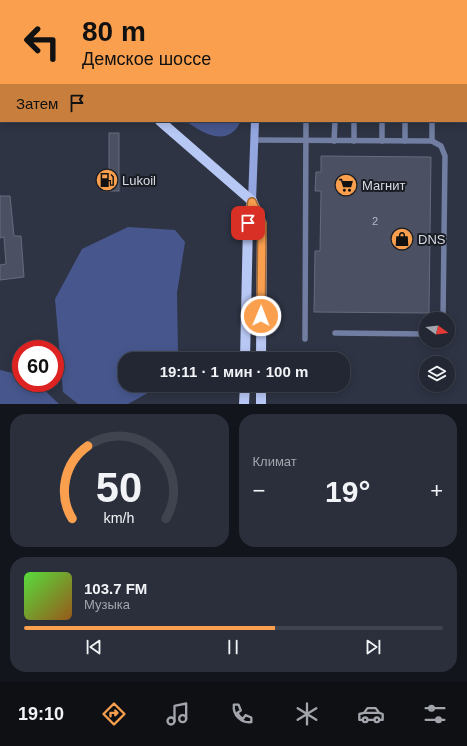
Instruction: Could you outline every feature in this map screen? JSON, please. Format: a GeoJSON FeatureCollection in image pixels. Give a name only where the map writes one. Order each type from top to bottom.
{"type":"FeatureCollection","features":[{"type":"Feature","properties":{"kind":"main road"},"geometry":{"type":"LineString","coordinates":[[161,122],[252,202],[262,224],[261,352]]}},
{"type":"Feature","properties":{"kind":"main road"},"geometry":{"type":"LineString","coordinates":[[245,352],[248,223],[252,202],[255,122]]}},
{"type":"Feature","properties":{"kind":"main road"},"geometry":{"type":"LineString","coordinates":[[244,404],[245,392]]}},
{"type":"Feature","properties":{"kind":"main road"},"geometry":{"type":"LineString","coordinates":[[261,392],[261,404]]}},
{"type":"Feature","properties":{"kind":"lane"},"geometry":{"type":"LineString","coordinates":[[305,339],[306,122]]}},
{"type":"Feature","properties":{"kind":"lane"},"geometry":{"type":"LineString","coordinates":[[334,122],[334,141]]}},
{"type":"Feature","properties":{"kind":"lane"},"geometry":{"type":"LineString","coordinates":[[354,122],[354,141]]}},
{"type":"Feature","properties":{"kind":"lane"},"geometry":{"type":"LineString","coordinates":[[382,122],[382,141]]}},
{"type":"Feature","properties":{"kind":"lane"},"geometry":{"type":"LineString","coordinates":[[405,122],[405,141]]}},
{"type":"Feature","properties":{"kind":"lane"},"geometry":{"type":"LineString","coordinates":[[432,122],[432,141]]}},
{"type":"Feature","properties":{"kind":"lane"},"geometry":{"type":"LineString","coordinates":[[254,140],[432,141],[441,146],[445,156],[443,312]]}},
{"type":"Feature","properties":{"kind":"lane"},"geometry":{"type":"LineString","coordinates":[[335,334],[419,334]]}},
{"type":"Feature","properties":{"kind":"shaded area"},"geometry":{"type":"Polygon","coordinates":[[[187,122],[240,122],[238,127],[234,131],[228,135],[222,136],[215,136],[196,128],[187,122]]]}},
{"type":"Feature","properties":{"kind":"shaded area"},"geometry":{"type":"Polygon","coordinates":[[[128,227],[175,230],[185,242],[177,293],[178,352],[118,352],[118,392],[150,392],[128,404],[78,404],[63,392],[64,340],[59,340],[55,299],[82,249],[128,227]]]}},
{"type":"Feature","properties":{"kind":"shaded area"},"geometry":{"type":"Polygon","coordinates":[[[0,370],[12,373],[12,392],[46,392],[59,404],[0,404],[0,370]]]}},
{"type":"Feature","properties":{"kind":"building"},"geometry":{"type":"Polygon","coordinates":[[[109,133],[119,133],[119,178],[109,178],[109,133]]]}},
{"type":"Feature","properties":{"kind":"building"},"geometry":{"type":"Polygon","coordinates":[[[321,156],[431,157],[429,312],[314,312],[315,251],[320,251],[321,191],[315,191],[316,172],[321,172],[321,156]]]}},
{"type":"Feature","properties":{"kind":"building"},"geometry":{"type":"Polygon","coordinates":[[[104,178],[119,178],[119,191],[104,191],[104,178]]]}},
{"type":"Feature","properties":{"kind":"building"},"geometry":{"type":"Polygon","coordinates":[[[0,196],[10,196],[14,236],[21,236],[24,277],[0,280],[0,265],[6,264],[4,237],[0,238],[0,196]]]}},
{"type":"Feature","properties":{"kind":"place","name":"Lukoil"},"geometry":{"type":"Point","coordinates":[107,180]}},
{"type":"Feature","properties":{"kind":"place","name":"Магнит"},"geometry":{"type":"Point","coordinates":[346,185]}},
{"type":"Feature","properties":{"kind":"place","name":"DNS"},"geometry":{"type":"Point","coordinates":[402,239]}},
{"type":"Feature","properties":{"kind":"route"},"geometry":{"type":"LineString","coordinates":[[248,223],[252,202],[262,224],[261,316]]}}]}
